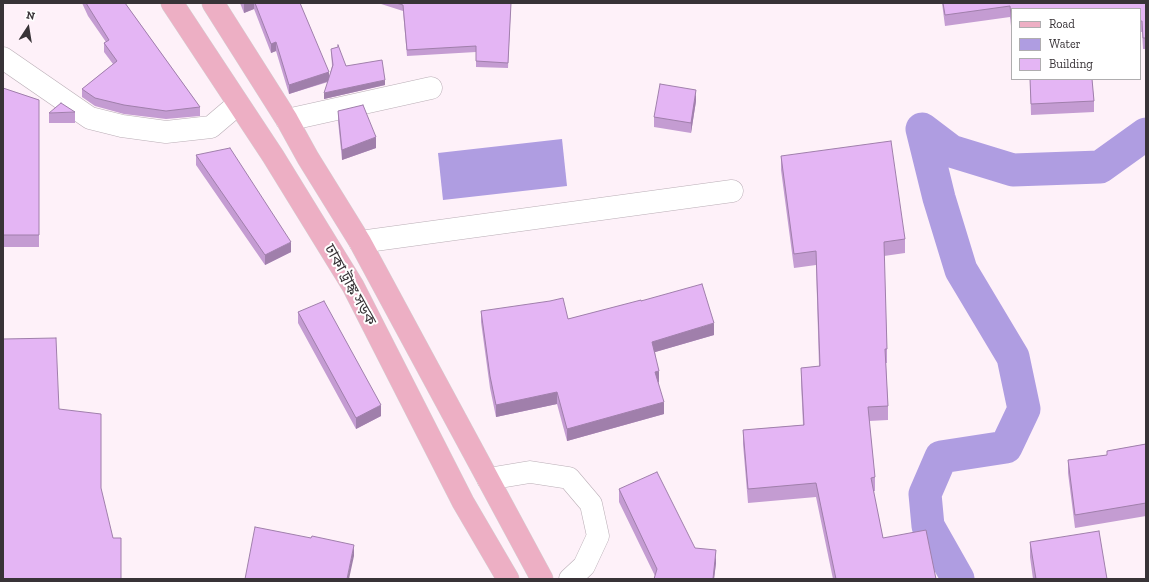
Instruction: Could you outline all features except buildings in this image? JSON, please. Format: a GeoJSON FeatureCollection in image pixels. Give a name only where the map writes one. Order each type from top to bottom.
{"type":"FeatureCollection","features":[{"type":"Feature","properties":{"kind":"main road","name":"ঢাকা ট্রাঙ্ক সড়ক"},"geometry":{"type":"LineString","coordinates":[[172,3],[273,156],[353,286],[463,502],[508,579]]}},
{"type":"Feature","properties":{"kind":"main road","name":"ঢাকা ট্রাঙ্ক সড়ক"},"geometry":{"type":"LineString","coordinates":[[213,3],[287,120],[308,158],[360,242],[542,579]]}},
{"type":"Feature","properties":{"kind":"street"},"geometry":{"type":"LineString","coordinates":[[3,58],[90,118],[122,126],[166,132],[211,127],[238,104]]}},
{"type":"Feature","properties":{"kind":"street"},"geometry":{"type":"LineString","coordinates":[[287,120],[431,88]]}},
{"type":"Feature","properties":{"kind":"street"},"geometry":{"type":"LineString","coordinates":[[360,242],[732,191]]}},
{"type":"Feature","properties":{"kind":"street"},"geometry":{"type":"LineString","coordinates":[[488,479],[530,472],[569,478],[591,504],[598,536],[584,566],[570,579]]}},
{"type":"Feature","properties":{"kind":"water"},"geometry":{"type":"Polygon","coordinates":[[[562,139],[567,186],[443,200],[438,153],[562,139]]]}},
{"type":"Feature","properties":{"kind":"waterway"},"geometry":{"type":"LineString","coordinates":[[958,579],[928,526],[925,494],[941,457],[1006,447],[1024,409],[1013,357],[961,270],[939,198],[922,129],[951,151],[1013,170],[1100,167],[1146,134]]}}]}
